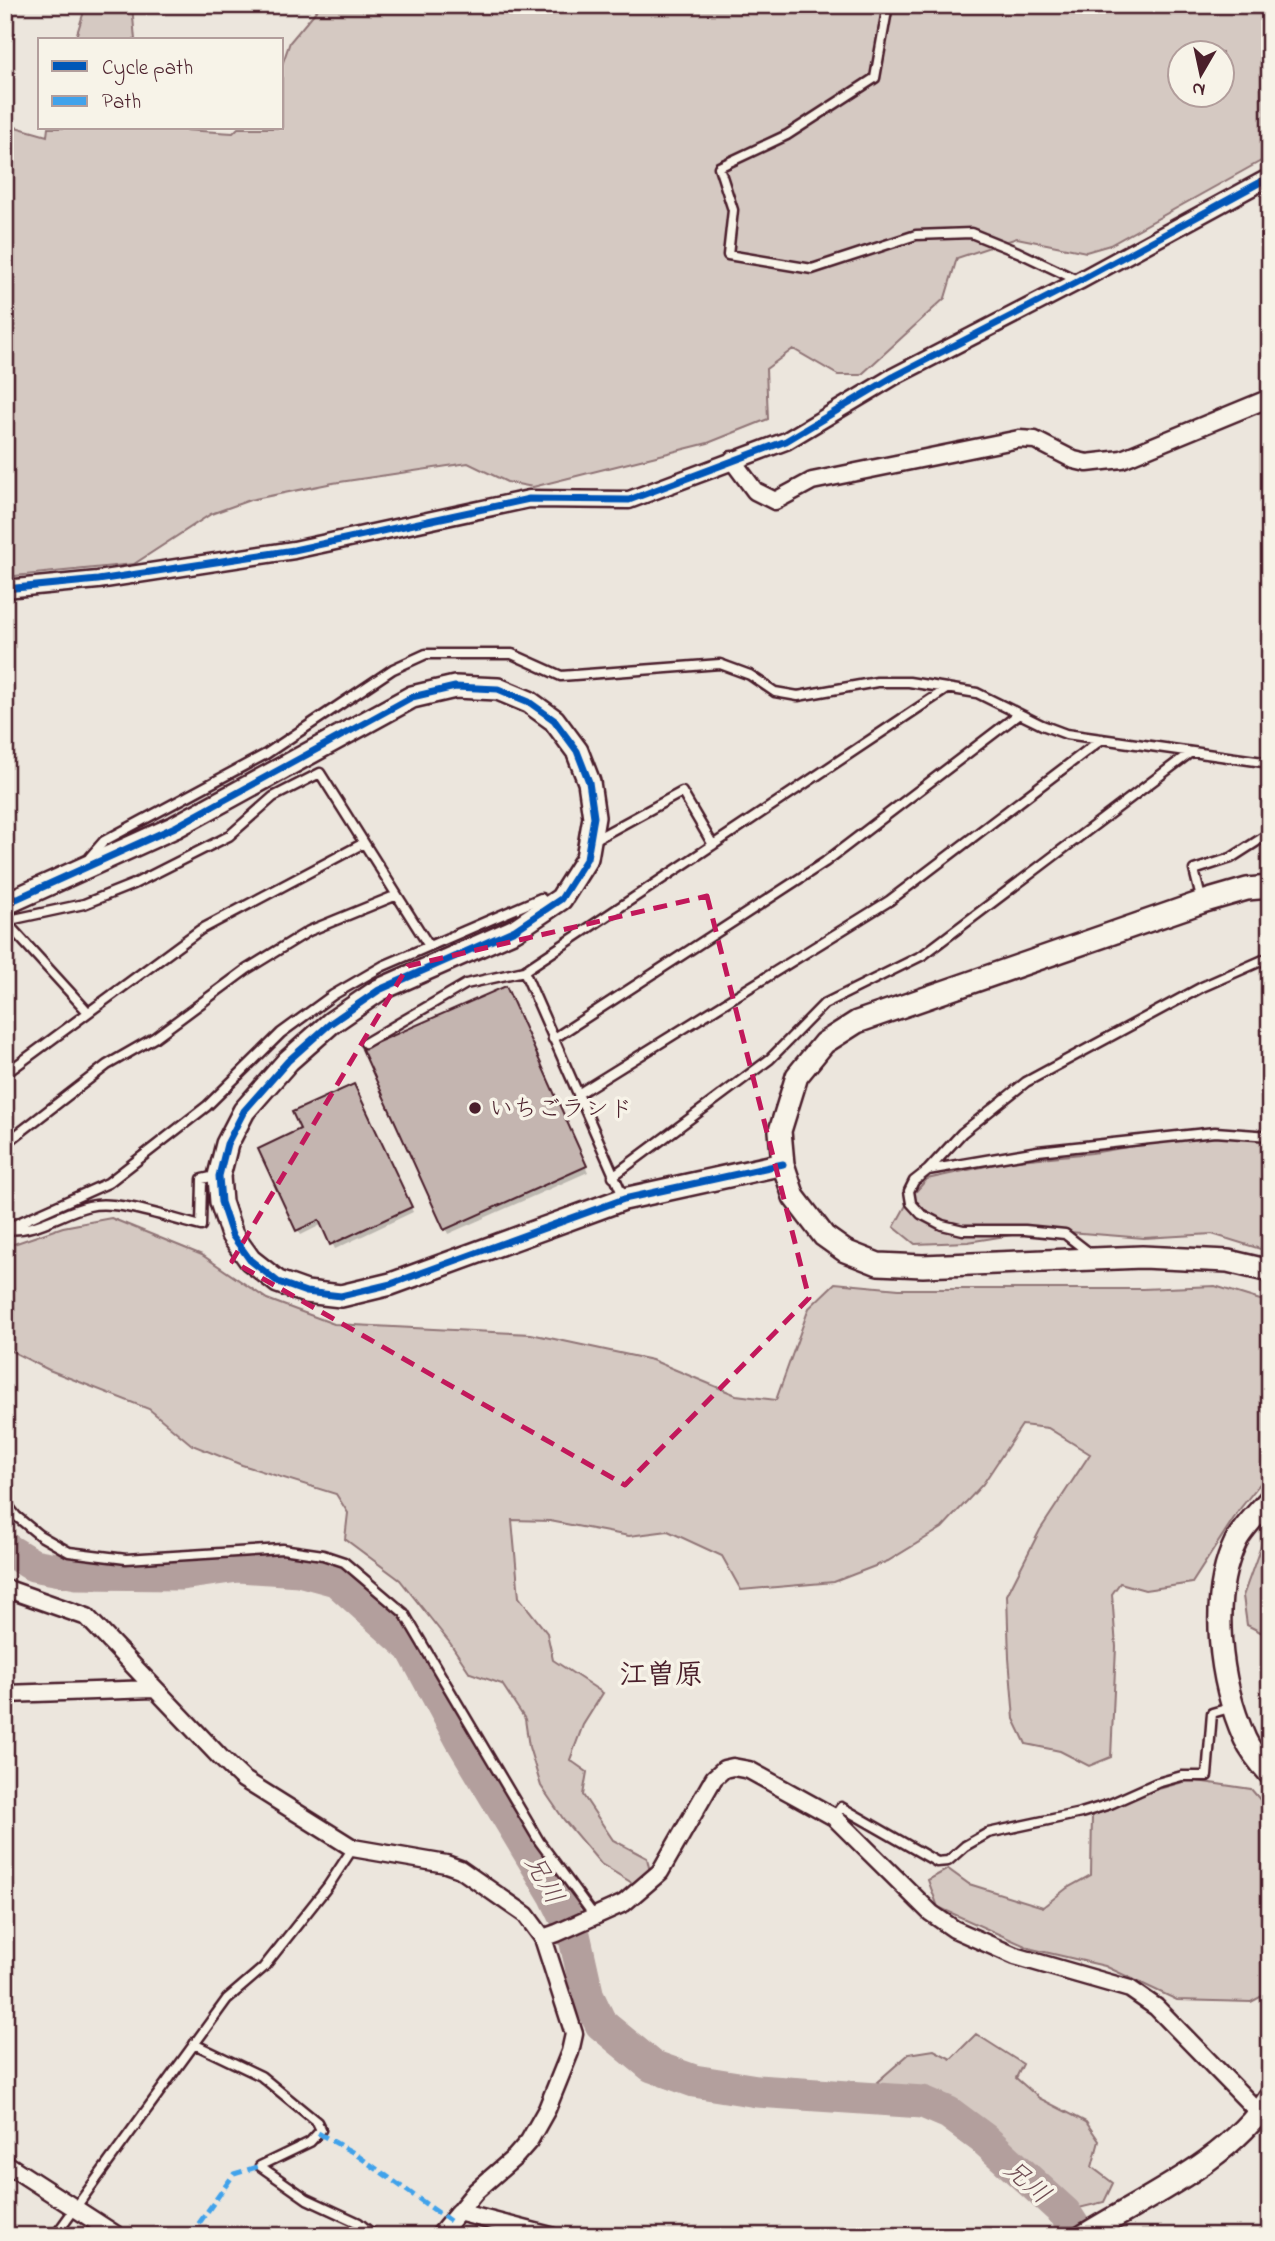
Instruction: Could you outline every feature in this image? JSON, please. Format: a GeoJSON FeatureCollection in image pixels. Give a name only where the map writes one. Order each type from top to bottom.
{"type":"FeatureCollection","features":[{"type":"Feature","properties":{"kind":"street"},"geometry":{"type":"LineString","coordinates":[[5,589],[98,580],[295,550],[529,499],[629,500],[786,441],[893,377],[1079,281],[1270,177]]}},
{"type":"Feature","properties":{"kind":"street"},"geometry":{"type":"LineString","coordinates":[[732,460],[755,491],[775,501],[812,481],[1019,439],[1035,440],[1074,460],[1087,463],[1122,459],[1270,398]]}},
{"type":"Feature","properties":{"kind":"street"},"geometry":{"type":"LineString","coordinates":[[5,904],[81,868],[279,783],[412,697],[455,687],[498,689],[529,702],[554,720],[577,751],[589,782],[594,817],[587,858],[561,900],[515,930],[379,990],[331,1023],[288,1061],[244,1111],[227,1144],[219,1176],[221,1202],[232,1235],[250,1260],[278,1282],[306,1292],[341,1296],[391,1284],[624,1199],[783,1164]]}},
{"type":"Feature","properties":{"kind":"street"},"geometry":{"type":"LineString","coordinates":[[1270,887],[1247,888],[1202,902],[857,1022],[824,1042],[811,1056],[797,1076],[780,1131],[783,1164],[794,1197],[824,1236],[845,1251],[878,1264],[923,1266],[1142,1257],[1228,1261],[1270,1271]]}},
{"type":"Feature","properties":{"kind":"street"},"geometry":{"type":"LineString","coordinates":[[1270,1499],[1237,1540],[1224,1578],[1219,1614],[1223,1655],[1233,1707],[1245,1741],[1270,1774]]}},
{"type":"Feature","properties":{"kind":"street"},"geometry":{"type":"LineString","coordinates":[[5,1588],[87,1617],[243,1779],[353,1848],[446,1864],[460,1869],[526,1915],[550,1936],[574,2034],[570,2052],[547,2109],[529,2140],[515,2157],[476,2191],[439,2236]]}},
{"type":"Feature","properties":{"kind":"street"},"geometry":{"type":"LineString","coordinates":[[5,1694],[154,1689]]}},
{"type":"Feature","properties":{"kind":"street"},"geometry":{"type":"LineString","coordinates":[[550,1936],[624,1903],[660,1872],[714,1778],[724,1769],[733,1767],[749,1770],[834,1817],[931,1913],[954,1929],[1015,1956],[1130,1989],[1156,2007],[1266,2112],[1205,2161],[1083,2236]]}},
{"type":"Feature","properties":{"kind":"street"},"geometry":{"type":"LineString","coordinates":[[5,2163],[118,2236]]}},
{"type":"Feature","properties":{"kind":"street"},"geometry":{"type":"LineString","coordinates":[[458,2212],[551,2236]]}},
{"type":"Feature","properties":{"kind":"lane"},"geometry":{"type":"LineString","coordinates":[[888,5],[875,78],[787,135],[719,167],[733,210],[729,255],[811,269],[916,234],[971,233],[1079,281]]}},
{"type":"Feature","properties":{"kind":"lane"},"geometry":{"type":"LineString","coordinates":[[81,868],[104,841],[266,754],[393,669],[426,654],[512,654],[561,676],[720,664],[750,675],[775,692],[798,696],[877,682],[909,682],[977,693],[1066,734],[1270,763]]}},
{"type":"Feature","properties":{"kind":"lane"},"geometry":{"type":"LineString","coordinates":[[365,1042],[466,984],[524,971],[948,688]]}},
{"type":"Feature","properties":{"kind":"lane"},"geometry":{"type":"LineString","coordinates":[[553,1039],[825,862],[1019,714]]}},
{"type":"Feature","properties":{"kind":"lane"},"geometry":{"type":"LineString","coordinates":[[578,1094],[888,901],[1102,739]]}},
{"type":"Feature","properties":{"kind":"lane"},"geometry":{"type":"LineString","coordinates":[[613,1176],[770,1059],[824,1004],[923,955],[1191,752]]}},
{"type":"Feature","properties":{"kind":"lane"},"geometry":{"type":"LineString","coordinates":[[88,1012],[6,921],[85,904],[134,884],[229,836],[273,797],[279,783],[320,773],[429,946]]}},
{"type":"Feature","properties":{"kind":"lane"},"geometry":{"type":"LineString","coordinates":[[589,843],[682,792],[713,845]]}},
{"type":"Feature","properties":{"kind":"lane"},"geometry":{"type":"LineString","coordinates":[[1202,902],[1194,870],[1231,858],[1270,833]]}},
{"type":"Feature","properties":{"kind":"lane"},"geometry":{"type":"LineString","coordinates":[[5,1074],[200,930],[364,844]]}},
{"type":"Feature","properties":{"kind":"lane"},"geometry":{"type":"LineString","coordinates":[[5,1144],[107,1065],[154,1038],[247,969],[309,931],[397,895]]}},
{"type":"Feature","properties":{"kind":"lane"},"geometry":{"type":"LineString","coordinates":[[5,1229],[108,1183],[207,1107],[281,1033],[333,995],[383,966],[541,898],[550,907]]}},
{"type":"Feature","properties":{"kind":"lane"},"geometry":{"type":"LineString","coordinates":[[1097,1259],[1065,1234],[1025,1230],[963,1230],[942,1225],[921,1214],[911,1203],[909,1191],[914,1181],[928,1170],[962,1133],[1026,1082],[1202,987],[1270,957]]}},
{"type":"Feature","properties":{"kind":"lane"},"geometry":{"type":"LineString","coordinates":[[524,971],[624,1199]]}},
{"type":"Feature","properties":{"kind":"lane"},"geometry":{"type":"LineString","coordinates":[[928,1170],[1038,1151],[1215,1132],[1270,1136]]}},
{"type":"Feature","properties":{"kind":"lane"},"geometry":{"type":"LineString","coordinates":[[5,1229],[19,1231],[90,1206],[111,1204],[201,1226],[202,1179],[219,1176]]}},
{"type":"Feature","properties":{"kind":"lane"},"geometry":{"type":"LineString","coordinates":[[5,1502],[16,1516],[39,1535],[69,1552],[126,1559],[282,1549],[323,1555],[344,1562],[404,1613],[539,1841],[595,1917]]}},
{"type":"Feature","properties":{"kind":"lane"},"geometry":{"type":"LineString","coordinates":[[834,1817],[841,1807],[937,1862],[948,1861],[965,1846],[988,1833],[1082,1812],[1170,1779],[1208,1776],[1212,1713],[1233,1707]]}},
{"type":"Feature","properties":{"kind":"lane"},"geometry":{"type":"LineString","coordinates":[[55,2236],[227,1999],[263,1968],[328,1886],[353,1848]]}},
{"type":"Feature","properties":{"kind":"lane"},"geometry":{"type":"LineString","coordinates":[[194,2044],[261,2076],[317,2122],[321,2130],[310,2142],[260,2166],[307,2199],[359,2222],[374,2236]]}},
{"type":"Feature","properties":{"kind":"highlighted area"},"geometry":{"type":"Polygon","coordinates":[[[707,896],[809,1298],[625,1485],[232,1261],[408,966],[707,896]]]}},
{"type":"Feature","properties":{"kind":"shaded area"},"geometry":{"type":"Polygon","coordinates":[[[86,5],[132,5],[135,38],[76,38],[86,5]]]}},
{"type":"Feature","properties":{"kind":"shaded area"},"geometry":{"type":"Polygon","coordinates":[[[321,5],[1270,5],[1270,156],[1110,245],[1086,252],[1017,238],[957,258],[945,298],[861,375],[838,375],[793,349],[766,369],[768,419],[708,443],[533,487],[507,482],[468,463],[333,483],[250,500],[211,514],[134,564],[5,577],[5,124],[47,136],[48,130],[185,130],[233,133],[236,130],[284,130],[284,59],[290,42],[321,5]]]}},
{"type":"Feature","properties":{"kind":"shaded area"},"geometry":{"type":"Polygon","coordinates":[[[1180,1138],[1270,1139],[1270,1252],[1212,1234],[1144,1238],[1044,1230],[968,1242],[915,1244],[894,1227],[910,1198],[927,1179],[1009,1161],[1092,1153],[1180,1138]]]}},
{"type":"Feature","properties":{"kind":"shaded area"},"geometry":{"type":"Polygon","coordinates":[[[111,1218],[202,1255],[267,1299],[334,1324],[531,1334],[652,1360],[736,1395],[776,1400],[809,1308],[835,1283],[899,1289],[1142,1289],[1215,1286],[1270,1303],[1270,1471],[1239,1510],[1192,1583],[1145,1590],[1120,1583],[1112,1594],[1116,1647],[1111,1757],[1089,1766],[1060,1751],[1026,1744],[1014,1719],[1007,1595],[1040,1530],[1090,1454],[1048,1428],[1022,1425],[983,1484],[942,1528],[888,1561],[834,1582],[741,1590],[722,1556],[668,1531],[629,1536],[550,1521],[512,1520],[519,1597],[547,1633],[553,1660],[603,1693],[583,1725],[570,1760],[587,1772],[583,1795],[613,1840],[647,1858],[650,1872],[634,1884],[601,1864],[564,1820],[541,1786],[529,1747],[525,1719],[502,1684],[470,1673],[400,1580],[345,1539],[348,1513],[336,1494],[242,1465],[192,1445],[149,1409],[49,1370],[5,1348],[5,1247],[63,1227],[111,1218]]]}},
{"type":"Feature","properties":{"kind":"shaded area"},"geometry":{"type":"Polygon","coordinates":[[[1270,1528],[1270,1637],[1247,1625],[1243,1596],[1266,1532],[1270,1528]]]}},
{"type":"Feature","properties":{"kind":"shaded area"},"geometry":{"type":"Polygon","coordinates":[[[1190,1780],[1251,1789],[1270,1807],[1270,1992],[1251,2002],[1177,2000],[1105,1966],[1032,1949],[938,1907],[928,1880],[948,1869],[969,1884],[1043,1907],[1067,1888],[1091,1875],[1092,1816],[1148,1792],[1190,1780]]]}},
{"type":"Feature","properties":{"kind":"shaded area"},"geometry":{"type":"Polygon","coordinates":[[[976,2034],[1023,2064],[1016,2078],[1039,2098],[1086,2122],[1099,2141],[1092,2167],[1113,2183],[1104,2202],[1075,2209],[1018,2153],[971,2114],[929,2092],[889,2092],[877,2082],[909,2054],[934,2050],[951,2059],[976,2034]]]}},
{"type":"Feature","properties":{"kind":"building","name":"いちごランド"},"geometry":{"type":"Polygon","coordinates":[[[506,986],[587,1166],[444,1230],[362,1049],[506,986]]]}},
{"type":"Feature","properties":{"kind":"building"},"geometry":{"type":"Polygon","coordinates":[[[354,1084],[412,1207],[330,1245],[319,1220],[296,1231],[258,1149],[300,1129],[292,1112],[354,1084]]]}},
{"type":"Feature","properties":{"kind":"waterway","name":"兄川"},"geometry":{"type":"LineString","coordinates":[[5,1548],[33,1565],[77,1573],[181,1574],[238,1566],[299,1570],[336,1580],[412,1648],[461,1739],[555,1895],[574,1934],[588,1997],[601,2024],[652,2066],[694,2081],[757,2091],[923,2102],[949,2113],[984,2139],[1065,2213],[1080,2236]]}},
{"type":"Feature","properties":{"kind":"marked path"},"geometry":{"type":"LineString","coordinates":[[318,2133],[354,2153],[450,2221]]}},
{"type":"Feature","properties":{"kind":"marked path"},"geometry":{"type":"LineString","coordinates":[[190,2236],[234,2174],[260,2166]]}},
{"type":"Feature","properties":{"kind":"cycle path"},"geometry":{"type":"LineString","coordinates":[[5,589],[98,580],[294,550],[529,499],[629,500],[786,441],[893,377],[1079,281],[1270,177]]}},
{"type":"Feature","properties":{"kind":"cycle path"},"geometry":{"type":"LineString","coordinates":[[5,904],[175,827],[412,697],[455,687],[498,689],[529,702],[554,720],[577,751],[589,782],[594,817],[587,858],[561,899],[515,930],[379,990],[331,1023],[288,1061],[244,1111],[227,1144],[219,1176],[221,1202],[232,1235],[250,1260],[278,1282],[306,1292],[341,1296],[391,1284],[624,1199],[783,1164]]}},
{"type":"Feature","properties":{"kind":"place","name":"いちごランド"},"geometry":{"type":"Point","coordinates":[475,1108]}},
{"type":"Feature","properties":{"kind":"district","name":"江曽原"},"geometry":{"type":"Point","coordinates":[661,1673]}}]}
